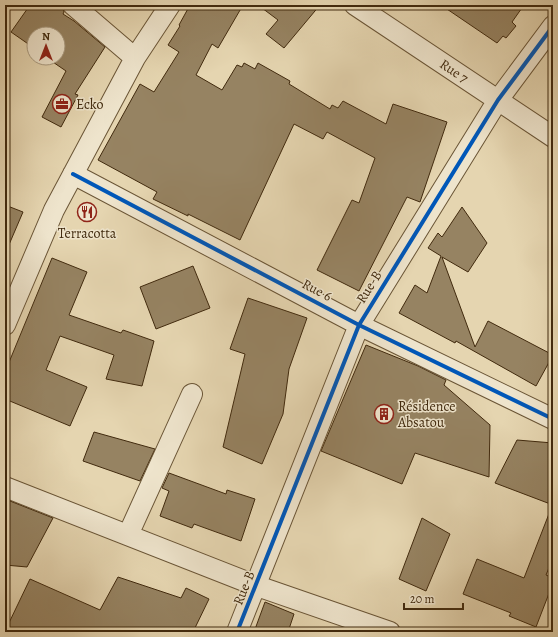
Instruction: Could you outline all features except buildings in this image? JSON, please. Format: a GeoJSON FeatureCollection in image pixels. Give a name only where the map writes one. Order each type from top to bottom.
{"type":"FeatureCollection","features":[{"type":"Feature","properties":{"kind":"street"},"geometry":{"type":"LineString","coordinates":[[73,5],[135,58]]}},
{"type":"Feature","properties":{"kind":"street"},"geometry":{"type":"LineString","coordinates":[[5,325],[54,210],[135,58],[170,5]]}},
{"type":"Feature","properties":{"kind":"street","name":"Rue 7"},"geometry":{"type":"LineString","coordinates":[[355,5],[553,137]]}},
{"type":"Feature","properties":{"kind":"street","name":"Rue-B"},"geometry":{"type":"LineString","coordinates":[[237,632],[257,586],[359,325],[498,100],[553,26]]}},
{"type":"Feature","properties":{"kind":"street","name":"Rue 6"},"geometry":{"type":"LineString","coordinates":[[73,174],[359,325],[553,418]]}},
{"type":"Feature","properties":{"kind":"street"},"geometry":{"type":"LineString","coordinates":[[128,535],[192,394]]}},
{"type":"Feature","properties":{"kind":"street"},"geometry":{"type":"LineString","coordinates":[[5,487],[257,586],[390,632]]}},
{"type":"Feature","properties":{"kind":"cycle path"},"geometry":{"type":"LineString","coordinates":[[237,632],[359,325],[498,100],[553,26]]}},
{"type":"Feature","properties":{"kind":"cycle path"},"geometry":{"type":"LineString","coordinates":[[73,174],[359,325],[553,419]]}},
{"type":"Feature","properties":{"kind":"place","name":"Ecko"},"geometry":{"type":"Point","coordinates":[62,104]}},
{"type":"Feature","properties":{"kind":"place","name":"Terracotta"},"geometry":{"type":"Point","coordinates":[87,212]}},
{"type":"Feature","properties":{"kind":"place","name":"Résidence Absatou"},"geometry":{"type":"Point","coordinates":[384,414]}}]}
